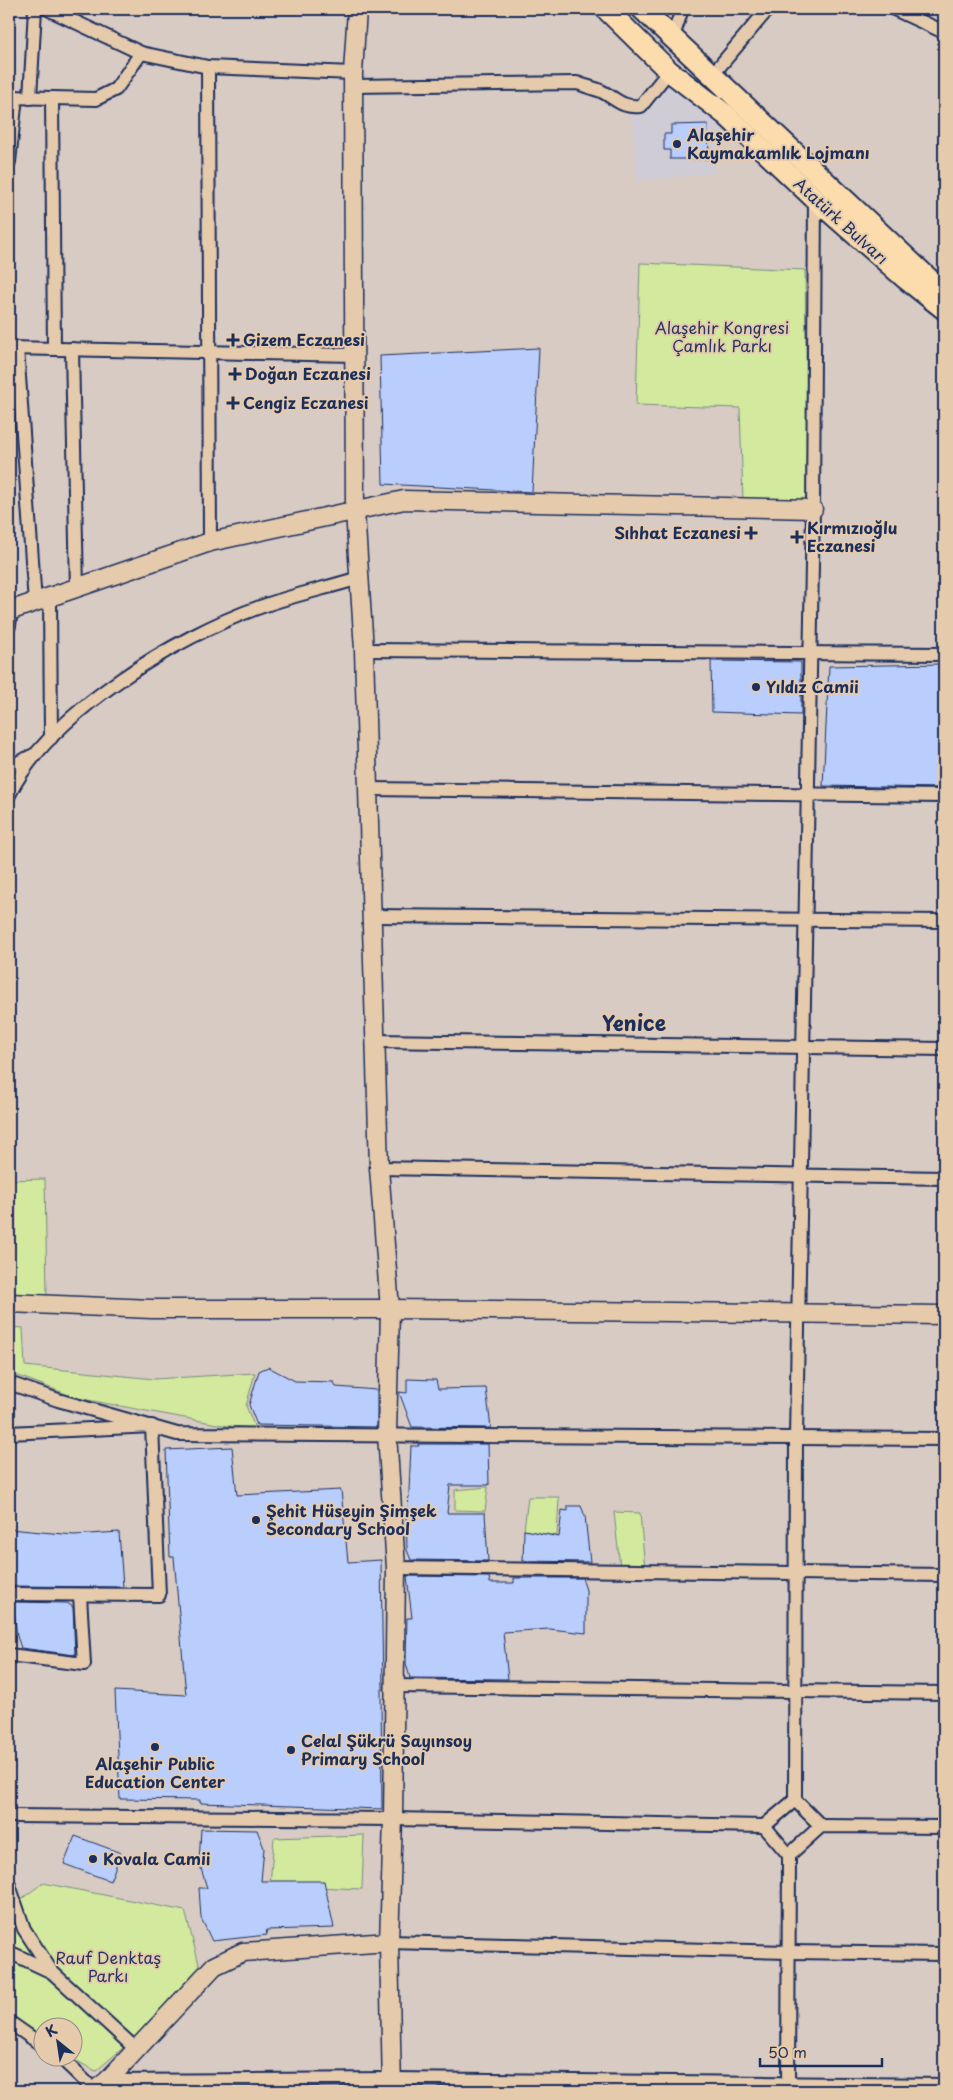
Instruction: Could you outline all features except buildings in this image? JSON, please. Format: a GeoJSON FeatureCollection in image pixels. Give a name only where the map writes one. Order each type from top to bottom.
{"type":"FeatureCollection","features":[{"type":"Feature","properties":{"kind":"main road","name":"Atatürk Bulvarı"},"geometry":{"type":"LineString","coordinates":[[606,9],[669,71],[726,115],[816,199],[906,279],[944,309]]}},
{"type":"Feature","properties":{"kind":"main road","name":"Atatürk Bulvarı"},"geometry":{"type":"LineString","coordinates":[[642,9],[944,293]]}},
{"type":"Feature","properties":{"kind":"street"},"geometry":{"type":"LineString","coordinates":[[30,98],[35,9]]}},
{"type":"Feature","properties":{"kind":"street"},"geometry":{"type":"LineString","coordinates":[[48,9],[141,53],[208,67],[353,80],[578,83],[601,91],[630,107],[641,106],[669,71]]}},
{"type":"Feature","properties":{"kind":"street"},"geometry":{"type":"LineString","coordinates":[[357,9],[353,80],[355,511],[364,650],[379,1168],[390,1309],[387,1434],[396,1568],[393,1819],[389,1942],[392,2085]]}},
{"type":"Feature","properties":{"kind":"street"},"geometry":{"type":"LineString","coordinates":[[673,37],[682,9]]}},
{"type":"Feature","properties":{"kind":"street"},"geometry":{"type":"LineString","coordinates":[[713,74],[768,9]]}},
{"type":"Feature","properties":{"kind":"street"},"geometry":{"type":"LineString","coordinates":[[894,9],[944,32]]}},
{"type":"Feature","properties":{"kind":"street"},"geometry":{"type":"LineString","coordinates":[[9,162],[12,97],[96,98],[116,89],[141,53]]}},
{"type":"Feature","properties":{"kind":"street"},"geometry":{"type":"LineString","coordinates":[[208,67],[210,542]]}},
{"type":"Feature","properties":{"kind":"street"},"geometry":{"type":"LineString","coordinates":[[52,98],[54,349]]}},
{"type":"Feature","properties":{"kind":"street"},"geometry":{"type":"LineString","coordinates":[[816,199],[813,509],[796,1438],[795,1800],[821,1826]]}},
{"type":"Feature","properties":{"kind":"street"},"geometry":{"type":"LineString","coordinates":[[51,738],[42,601],[13,348],[354,355]]}},
{"type":"Feature","properties":{"kind":"street"},"geometry":{"type":"LineString","coordinates":[[72,349],[77,589]]}},
{"type":"Feature","properties":{"kind":"street"},"geometry":{"type":"LineString","coordinates":[[10,616],[42,601],[210,542],[404,500],[813,509]]}},
{"type":"Feature","properties":{"kind":"street"},"geometry":{"type":"LineString","coordinates":[[9,795],[35,754],[51,738],[96,697],[154,659],[202,631],[260,607],[359,578]]}},
{"type":"Feature","properties":{"kind":"street"},"geometry":{"type":"LineString","coordinates":[[364,650],[944,654]]}},
{"type":"Feature","properties":{"kind":"street"},"geometry":{"type":"LineString","coordinates":[[9,767],[35,754]]}},
{"type":"Feature","properties":{"kind":"street"},"geometry":{"type":"LineString","coordinates":[[368,789],[944,796]]}},
{"type":"Feature","properties":{"kind":"street"},"geometry":{"type":"LineString","coordinates":[[371,916],[944,922]]}},
{"type":"Feature","properties":{"kind":"street"},"geometry":{"type":"LineString","coordinates":[[375,1040],[944,1049]]}},
{"type":"Feature","properties":{"kind":"street"},"geometry":{"type":"LineString","coordinates":[[379,1168],[944,1178]]}},
{"type":"Feature","properties":{"kind":"street"},"geometry":{"type":"LineString","coordinates":[[9,1304],[152,1309],[390,1309],[944,1315]]}},
{"type":"Feature","properties":{"kind":"street"},"geometry":{"type":"LineString","coordinates":[[9,1383],[58,1400],[177,1434],[944,1439]]}},
{"type":"Feature","properties":{"kind":"street"},"geometry":{"type":"LineString","coordinates":[[9,1433],[152,1426]]}},
{"type":"Feature","properties":{"kind":"street"},"geometry":{"type":"LineString","coordinates":[[9,1594],[159,1595],[152,1426]]}},
{"type":"Feature","properties":{"kind":"street"},"geometry":{"type":"LineString","coordinates":[[396,1568],[944,1575]]}},
{"type":"Feature","properties":{"kind":"street"},"geometry":{"type":"LineString","coordinates":[[9,1655],[84,1664],[80,1595]]}},
{"type":"Feature","properties":{"kind":"street"},"geometry":{"type":"LineString","coordinates":[[394,1686],[944,1692]]}},
{"type":"Feature","properties":{"kind":"street"},"geometry":{"type":"LineString","coordinates":[[9,1816],[393,1819],[764,1826],[795,1800]]}},
{"type":"Feature","properties":{"kind":"street"},"geometry":{"type":"LineString","coordinates":[[764,1826],[789,1855],[788,2087]]}},
{"type":"Feature","properties":{"kind":"street"},"geometry":{"type":"LineString","coordinates":[[789,1855],[821,1826],[944,1827]]}},
{"type":"Feature","properties":{"kind":"street"},"geometry":{"type":"LineString","coordinates":[[9,1885],[24,1929],[52,1972],[137,2050]]}},
{"type":"Feature","properties":{"kind":"street"},"geometry":{"type":"LineString","coordinates":[[100,2086],[137,2050],[214,1966],[243,1952],[389,1942],[944,1954]]}},
{"type":"Feature","properties":{"kind":"street"},"geometry":{"type":"LineString","coordinates":[[9,1952],[52,1972]]}},
{"type":"Feature","properties":{"kind":"street"},"geometry":{"type":"LineString","coordinates":[[9,2022],[32,2038]]}},
{"type":"Feature","properties":{"kind":"street"},"geometry":{"type":"LineString","coordinates":[[72,2068],[88,2083],[89,2091]]}},
{"type":"Feature","properties":{"kind":"street"},"geometry":{"type":"LineString","coordinates":[[100,2086],[788,2087],[944,2085]]}},
{"type":"Feature","properties":{"kind":"shaded area","name":"Alaşehir Kaymakamlık Lojmanı"},"geometry":{"type":"Polygon","coordinates":[[[669,71],[726,115],[714,173],[637,181],[631,107],[669,71]]]}},
{"type":"Feature","properties":{"kind":"green space","name":"Alaşehir Kongresi Çamlık Parkı"},"geometry":{"type":"Polygon","coordinates":[[[640,263],[805,270],[808,500],[743,500],[740,408],[636,405],[640,263]]]}},
{"type":"Feature","properties":{"kind":"green space"},"geometry":{"type":"Polygon","coordinates":[[[45,1179],[47,1297],[9,1296],[9,1180],[45,1179]]]}},
{"type":"Feature","properties":{"kind":"green space"},"geometry":{"type":"Polygon","coordinates":[[[9,1327],[23,1328],[25,1366],[154,1379],[255,1373],[246,1406],[255,1428],[228,1426],[77,1398],[16,1375],[9,1371],[9,1327]]]}},
{"type":"Feature","properties":{"kind":"green space"},"geometry":{"type":"Polygon","coordinates":[[[488,1487],[485,1511],[455,1510],[455,1490],[488,1487]]]}},
{"type":"Feature","properties":{"kind":"green space"},"geometry":{"type":"Polygon","coordinates":[[[528,1497],[559,1497],[557,1536],[524,1530],[528,1497]]]}},
{"type":"Feature","properties":{"kind":"green space"},"geometry":{"type":"Polygon","coordinates":[[[614,1512],[640,1513],[645,1569],[620,1567],[614,1512]]]}},
{"type":"Feature","properties":{"kind":"green space"},"geometry":{"type":"Polygon","coordinates":[[[364,1835],[362,1889],[270,1885],[274,1838],[364,1835]]]}},
{"type":"Feature","properties":{"kind":"green space","name":"Rauf Denktaş Parkı"},"geometry":{"type":"Polygon","coordinates":[[[43,1883],[185,1911],[203,1979],[96,2071],[82,2064],[82,2018],[32,2018],[32,2036],[9,2023],[9,1908],[43,1883]]]}},
{"type":"Feature","properties":{"kind":"place","name":"Alaşehir Kaymakamlık Lojmanı"},"geometry":{"type":"Point","coordinates":[677,144]}},
{"type":"Feature","properties":{"kind":"place","name":"Gizem Eczanesi"},"geometry":{"type":"Point","coordinates":[233,340]}},
{"type":"Feature","properties":{"kind":"place","name":"Doğan Eczanesi"},"geometry":{"type":"Point","coordinates":[235,374]}},
{"type":"Feature","properties":{"kind":"place","name":"Cengiz Eczanesi"},"geometry":{"type":"Point","coordinates":[233,403]}},
{"type":"Feature","properties":{"kind":"place","name":"Sıhhat Eczanesi"},"geometry":{"type":"Point","coordinates":[751,533]}},
{"type":"Feature","properties":{"kind":"place","name":"Kırmızıoğlu Eczanesi"},"geometry":{"type":"Point","coordinates":[797,537]}},
{"type":"Feature","properties":{"kind":"place","name":"Yıldız Camii"},"geometry":{"type":"Point","coordinates":[756,687]}},
{"type":"Feature","properties":{"kind":"place","name":"Şehit Hüseyin Şimşek Secondary School"},"geometry":{"type":"Point","coordinates":[256,1520]}},
{"type":"Feature","properties":{"kind":"place","name":"Alaşehir Public Education Center"},"geometry":{"type":"Point","coordinates":[155,1747]}},
{"type":"Feature","properties":{"kind":"place","name":"Celal Şükrü Sayınsoy Primary School"},"geometry":{"type":"Point","coordinates":[291,1750]}},
{"type":"Feature","properties":{"kind":"place","name":"Kovala Camii"},"geometry":{"type":"Point","coordinates":[93,1859]}},
{"type":"Feature","properties":{"kind":"district","name":"Yenice"},"geometry":{"type":"Point","coordinates":[634,1024]}}]}
